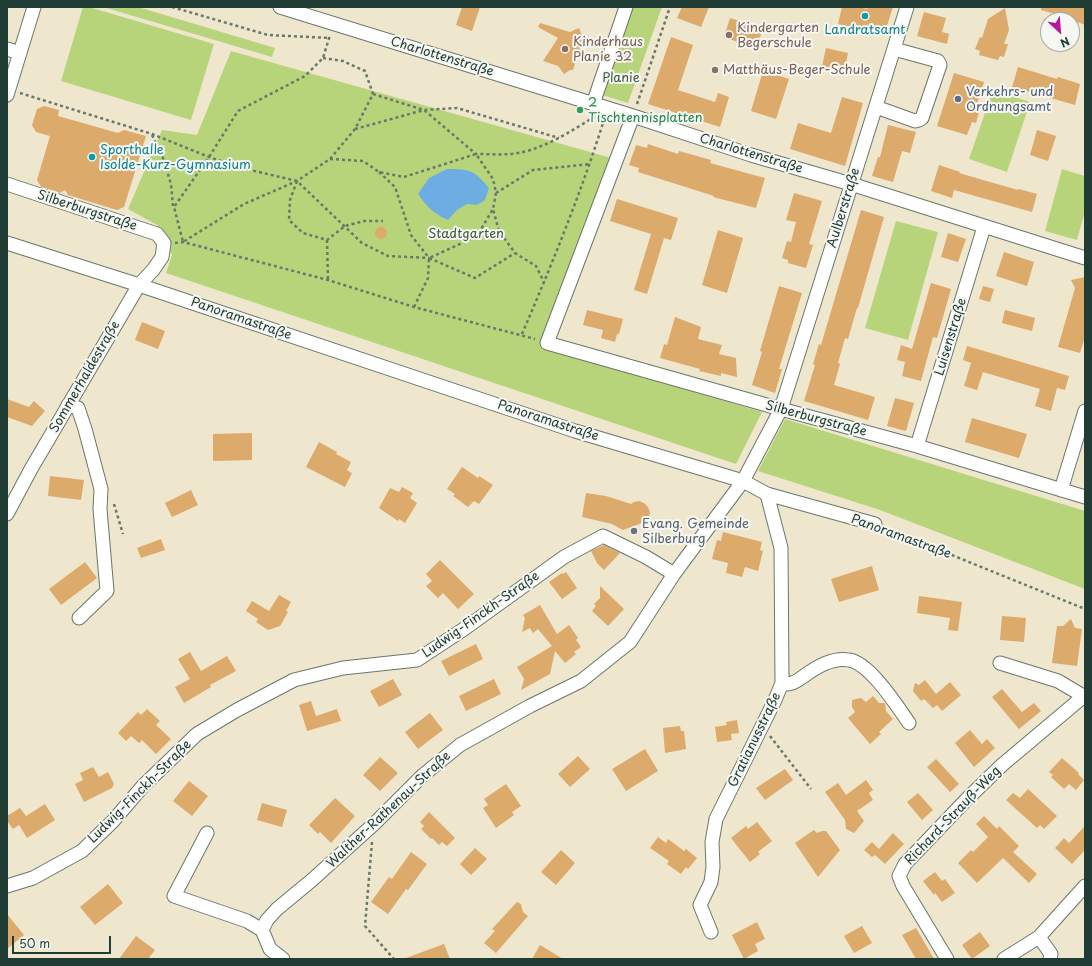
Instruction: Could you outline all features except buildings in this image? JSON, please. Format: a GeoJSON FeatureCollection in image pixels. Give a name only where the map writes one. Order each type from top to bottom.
{"type":"FeatureCollection","features":[{"type":"Feature","properties":{"kind":"street"},"geometry":{"type":"LineString","coordinates":[[7,94],[34,7]]}},
{"type":"Feature","properties":{"kind":"street","name":"Charlottenstraße"},"geometry":{"type":"LineString","coordinates":[[280,7],[313,12],[332,23],[1085,258]]}},
{"type":"Feature","properties":{"kind":"street"},"geometry":{"type":"LineString","coordinates":[[593,104],[626,7]]}},
{"type":"Feature","properties":{"kind":"street","name":"Aulberstraße"},"geometry":{"type":"LineString","coordinates":[[781,410],[907,7]]}},
{"type":"Feature","properties":{"kind":"street"},"geometry":{"type":"LineString","coordinates":[[7,49],[20,53]]}},
{"type":"Feature","properties":{"kind":"street"},"geometry":{"type":"LineString","coordinates":[[875,109],[915,121],[922,118],[940,65],[938,61],[894,49]]}},
{"type":"Feature","properties":{"kind":"street"},"geometry":{"type":"LineString","coordinates":[[547,343],[633,116]]}},
{"type":"Feature","properties":{"kind":"street","name":"Silberburgstraße"},"geometry":{"type":"LineString","coordinates":[[7,184],[157,234],[164,243]]}},
{"type":"Feature","properties":{"kind":"street","name":"Luisenstraße"},"geometry":{"type":"LineString","coordinates":[[917,446],[984,227]]}},
{"type":"Feature","properties":{"kind":"street","name":"Panoramastraße"},"geometry":{"type":"LineString","coordinates":[[7,243],[139,285],[575,431],[743,481],[767,494],[875,524]]}},
{"type":"Feature","properties":{"kind":"street","name":"Sommerhaldestraße"},"geometry":{"type":"LineString","coordinates":[[7,514],[31,469],[139,285],[154,270],[162,257],[164,243]]}},
{"type":"Feature","properties":{"kind":"street","name":"Silberburgstraße"},"geometry":{"type":"LineString","coordinates":[[547,343],[781,410],[917,446],[1085,497]]}},
{"type":"Feature","properties":{"kind":"street"},"geometry":{"type":"LineString","coordinates":[[68,405],[78,408],[101,489],[100,508],[107,591],[79,618]]}},
{"type":"Feature","properties":{"kind":"street","name":"Walther-Rathenau-Straße"},"geometry":{"type":"LineString","coordinates":[[262,930],[267,920],[277,909],[312,880],[374,824],[422,776],[460,745],[530,706],[581,681],[630,642],[674,574],[743,481],[781,410]]}},
{"type":"Feature","properties":{"kind":"street"},"geometry":{"type":"LineString","coordinates":[[1061,490],[1085,411]]}},
{"type":"Feature","properties":{"kind":"street","name":"Gratianusstraße"},"geometry":{"type":"LineString","coordinates":[[711,932],[700,905],[710,882],[713,867],[712,842],[716,819],[782,683],[781,548],[767,494]]}},
{"type":"Feature","properties":{"kind":"street","name":"Ludwig-Finckh-Straße"},"geometry":{"type":"LineString","coordinates":[[7,886],[33,878],[82,851],[113,821],[143,786],[197,734],[294,680],[343,668],[417,660],[464,629],[564,557],[603,536],[646,557],[674,574]]}},
{"type":"Feature","properties":{"kind":"street"},"geometry":{"type":"LineString","coordinates":[[782,683],[786,685],[793,683],[815,668],[835,660],[849,660],[859,664],[872,674],[909,723]]}},
{"type":"Feature","properties":{"kind":"street","name":"Richard-Strauß-Weg"},"geometry":{"type":"LineString","coordinates":[[947,959],[899,876],[905,864],[967,799],[1002,765],[1085,697],[1058,681],[1000,663]]}},
{"type":"Feature","properties":{"kind":"street"},"geometry":{"type":"LineString","coordinates":[[207,833],[174,896],[247,921],[262,930],[270,949],[283,959]]}},
{"type":"Feature","properties":{"kind":"street"},"geometry":{"type":"LineString","coordinates":[[1004,959],[1039,937],[1085,886]]}},
{"type":"Feature","properties":{"kind":"street"},"geometry":{"type":"LineString","coordinates":[[1039,937],[1054,957]]}},
{"type":"Feature","properties":{"kind":"path"},"geometry":{"type":"LineString","coordinates":[[172,7],[268,35],[330,38]]}},
{"type":"Feature","properties":{"kind":"path"},"geometry":{"type":"LineString","coordinates":[[633,116],[670,7]]}},
{"type":"Feature","properties":{"kind":"path"},"geometry":{"type":"LineString","coordinates":[[174,207],[209,157],[238,111],[305,76],[323,58],[330,38],[332,23]]}},
{"type":"Feature","properties":{"kind":"path"},"geometry":{"type":"LineString","coordinates":[[183,242],[244,204],[297,181],[330,159],[355,129],[373,94],[365,71],[343,61],[323,58]]}},
{"type":"Feature","properties":{"kind":"path"},"geometry":{"type":"LineString","coordinates":[[373,94],[424,110],[476,154],[493,179],[496,193],[493,209],[477,236],[429,258]]}},
{"type":"Feature","properties":{"kind":"path"},"geometry":{"type":"LineString","coordinates":[[31,97],[152,134],[209,157],[242,168],[297,181],[362,243],[388,256],[429,258],[475,278],[515,253]]}},
{"type":"Feature","properties":{"kind":"path"},"geometry":{"type":"LineString","coordinates":[[355,129],[424,110],[457,108],[559,138]]}},
{"type":"Feature","properties":{"kind":"path"},"geometry":{"type":"LineString","coordinates":[[379,172],[404,177],[476,154],[511,154],[532,149],[559,138],[608,108]]}},
{"type":"Feature","properties":{"kind":"path"},"geometry":{"type":"LineString","coordinates":[[522,334],[590,164],[608,108]]}},
{"type":"Feature","properties":{"kind":"path"},"geometry":{"type":"LineString","coordinates":[[152,134],[163,158],[171,184],[174,207],[183,242]]}},
{"type":"Feature","properties":{"kind":"path"},"geometry":{"type":"LineString","coordinates":[[330,159],[364,161],[379,172],[394,187],[411,235],[429,258],[428,278],[414,307]]}},
{"type":"Feature","properties":{"kind":"path"},"geometry":{"type":"LineString","coordinates":[[496,193],[533,170],[590,164]]}},
{"type":"Feature","properties":{"kind":"path"},"geometry":{"type":"LineString","coordinates":[[297,181],[290,200],[289,220],[303,233],[327,240]]}},
{"type":"Feature","properties":{"kind":"path"},"geometry":{"type":"LineString","coordinates":[[493,209],[499,231],[515,253],[536,266],[544,282]]}},
{"type":"Feature","properties":{"kind":"path"},"geometry":{"type":"LineString","coordinates":[[327,240],[345,226],[364,221],[382,221]]}},
{"type":"Feature","properties":{"kind":"path"},"geometry":{"type":"LineString","coordinates":[[327,240],[328,280]]}},
{"type":"Feature","properties":{"kind":"path"},"geometry":{"type":"LineString","coordinates":[[164,243],[183,242],[328,280],[414,307],[522,334],[547,343]]}},
{"type":"Feature","properties":{"kind":"path","name":"Panoramastraße"},"geometry":{"type":"LineString","coordinates":[[875,524],[1085,609]]}},
{"type":"Feature","properties":{"kind":"path"},"geometry":{"type":"LineString","coordinates":[[762,726],[811,789]]}},
{"type":"Feature","properties":{"kind":"path"},"geometry":{"type":"LineString","coordinates":[[374,824],[365,926],[394,959]]}},
{"type":"Feature","properties":{"kind":"green space"},"geometry":{"type":"Polygon","coordinates":[[[83,7],[89,7],[214,44],[191,120],[61,81],[83,7]]]}},
{"type":"Feature","properties":{"kind":"green space"},"geometry":{"type":"Polygon","coordinates":[[[103,7],[138,7],[275,48],[272,57],[103,7]]]}},
{"type":"Feature","properties":{"kind":"green space","name":"Planie"},"geometry":{"type":"Polygon","coordinates":[[[630,7],[662,7],[628,103],[599,94],[630,7]]]}},
{"type":"Feature","properties":{"kind":"green space","name":"Stadtgarten"},"geometry":{"type":"Polygon","coordinates":[[[231,51],[615,159],[546,354],[548,349],[762,412],[736,464],[166,273],[172,255],[157,225],[128,209],[162,130],[197,135],[231,51]]]}},
{"type":"Feature","properties":{"kind":"green space"},"geometry":{"type":"Polygon","coordinates":[[[993,90],[1030,102],[1007,172],[969,159],[993,90]]]}},
{"type":"Feature","properties":{"kind":"green space"},"geometry":{"type":"Polygon","coordinates":[[[1062,169],[1085,176],[1085,211],[1077,240],[1045,231],[1062,169]]]}},
{"type":"Feature","properties":{"kind":"green space"},"geometry":{"type":"Polygon","coordinates":[[[896,221],[938,232],[908,340],[865,328],[896,221]]]}},
{"type":"Feature","properties":{"kind":"green space"},"geometry":{"type":"Polygon","coordinates":[[[785,419],[1085,511],[1085,589],[880,510],[758,471],[785,419]]]}},
{"type":"Feature","properties":{"kind":"water"},"geometry":{"type":"Polygon","coordinates":[[[447,169],[461,169],[471,172],[479,177],[489,188],[485,200],[477,205],[467,204],[457,210],[448,220],[438,215],[424,203],[418,194],[429,178],[447,169]]]}},
{"type":"Feature","properties":{"kind":"place","name":"Landratsamt"},"geometry":{"type":"Point","coordinates":[865,16]}},
{"type":"Feature","properties":{"kind":"place","name":"Kindergarten Begerschule"},"geometry":{"type":"Point","coordinates":[729,35]}},
{"type":"Feature","properties":{"kind":"place","name":"Kinderhaus Planie 32"},"geometry":{"type":"Point","coordinates":[565,49]}},
{"type":"Feature","properties":{"kind":"place","name":"Matthäus-Beger-Schule"},"geometry":{"type":"Point","coordinates":[715,70]}},
{"type":"Feature","properties":{"kind":"place","name":"Verkehrs- und Ordnungsamt"},"geometry":{"type":"Point","coordinates":[958,99]}},
{"type":"Feature","properties":{"kind":"place","name":"2 Tischtennisplatten"},"geometry":{"type":"Point","coordinates":[580,110]}},
{"type":"Feature","properties":{"kind":"place","name":"Sporthalle Isolde-Kurz-Gymnasium"},"geometry":{"type":"Point","coordinates":[92,157]}},
{"type":"Feature","properties":{"kind":"place","name":"Evang. Gemeinde Silberburg"},"geometry":{"type":"Point","coordinates":[634,531]}}]}
